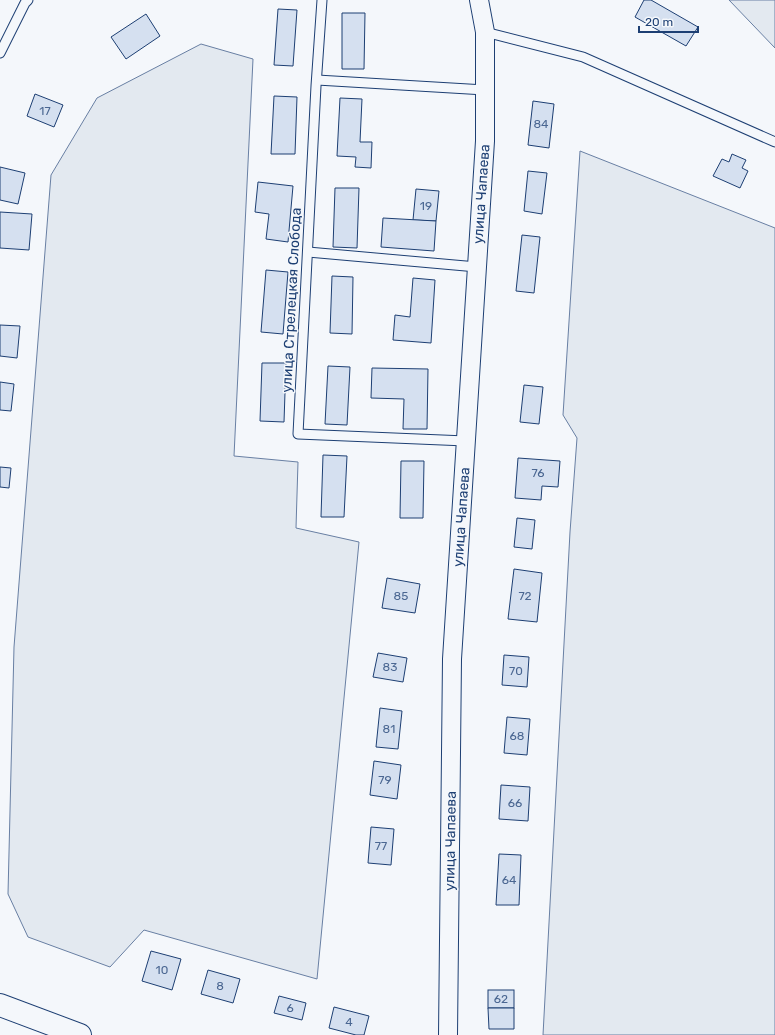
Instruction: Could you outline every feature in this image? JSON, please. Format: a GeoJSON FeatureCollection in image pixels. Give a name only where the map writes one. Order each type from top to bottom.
{"type":"FeatureCollection","features":[{"type":"Feature","properties":{"kind":"main road"},"geometry":{"type":"LineString","coordinates":[[0,1004],[80,1035]]}},
{"type":"Feature","properties":{"kind":"street","name":"улица Чапаева"},"geometry":{"type":"LineString","coordinates":[[448,1035],[452,660],[485,141],[485,32],[479,0]]}},
{"type":"Feature","properties":{"kind":"lane"},"geometry":{"type":"LineString","coordinates":[[0,53],[25,3],[28,0]]}},
{"type":"Feature","properties":{"kind":"lane","name":"улица Стрелецкая Слобода"},"geometry":{"type":"LineString","coordinates":[[322,0],[298,434],[466,441]]}},
{"type":"Feature","properties":{"kind":"lane"},"geometry":{"type":"LineString","coordinates":[[485,32],[583,57],[775,142]]}},
{"type":"Feature","properties":{"kind":"lane"},"geometry":{"type":"LineString","coordinates":[[317,80],[485,90]]}},
{"type":"Feature","properties":{"kind":"lane"},"geometry":{"type":"LineString","coordinates":[[308,252],[477,267]]}},
{"type":"Feature","properties":{"kind":"shaded area"},"geometry":{"type":"Polygon","coordinates":[[[729,0],[775,0],[775,48],[729,0]]]}},
{"type":"Feature","properties":{"kind":"shaded area"},"geometry":{"type":"Polygon","coordinates":[[[201,44],[253,59],[234,456],[298,462],[296,528],[359,542],[317,979],[144,930],[110,967],[28,937],[8,894],[14,647],[51,175],[97,98],[201,44]]]}},
{"type":"Feature","properties":{"kind":"shaded area"},"geometry":{"type":"Polygon","coordinates":[[[580,151],[775,228],[775,1035],[543,1035],[570,532],[577,438],[563,415],[580,151]]]}},
{"type":"Feature","properties":{"kind":"building"},"geometry":{"type":"Polygon","coordinates":[[[644,0],[651,0],[698,27],[686,46],[635,17],[644,0]]]}},
{"type":"Feature","properties":{"kind":"building"},"geometry":{"type":"Polygon","coordinates":[[[278,9],[297,10],[293,66],[274,65],[278,9]]]}},
{"type":"Feature","properties":{"kind":"building"},"geometry":{"type":"Polygon","coordinates":[[[342,13],[365,13],[364,69],[342,69],[342,13]]]}},
{"type":"Feature","properties":{"kind":"building"},"geometry":{"type":"Polygon","coordinates":[[[146,14],[160,36],[126,59],[111,37],[146,14]]]}},
{"type":"Feature","properties":{"kind":"building"},"geometry":{"type":"Polygon","coordinates":[[[35,94],[63,105],[54,127],[27,116],[35,94]]]}},
{"type":"Feature","properties":{"kind":"building"},"geometry":{"type":"Polygon","coordinates":[[[274,96],[297,97],[295,154],[271,154],[274,96]]]}},
{"type":"Feature","properties":{"kind":"building"},"geometry":{"type":"Polygon","coordinates":[[[340,98],[362,99],[360,142],[372,142],[371,168],[355,167],[356,157],[337,156],[340,98]]]}},
{"type":"Feature","properties":{"kind":"building"},"geometry":{"type":"Polygon","coordinates":[[[533,101],[554,104],[549,148],[528,145],[533,101]]]}},
{"type":"Feature","properties":{"kind":"building"},"geometry":{"type":"Polygon","coordinates":[[[732,154],[746,160],[742,168],[748,171],[740,188],[713,176],[722,159],[729,162],[732,154]]]}},
{"type":"Feature","properties":{"kind":"building"},"geometry":{"type":"Polygon","coordinates":[[[0,167],[25,173],[18,204],[0,200],[0,167]]]}},
{"type":"Feature","properties":{"kind":"building"},"geometry":{"type":"Polygon","coordinates":[[[528,171],[547,173],[542,214],[524,211],[528,171]]]}},
{"type":"Feature","properties":{"kind":"building"},"geometry":{"type":"Polygon","coordinates":[[[258,182],[293,186],[288,242],[266,239],[269,214],[255,212],[258,182]]]}},
{"type":"Feature","properties":{"kind":"building"},"geometry":{"type":"Polygon","coordinates":[[[335,188],[359,188],[357,248],[333,247],[335,188]]]}},
{"type":"Feature","properties":{"kind":"building"},"geometry":{"type":"Polygon","coordinates":[[[416,189],[439,191],[436,221],[413,220],[416,189]]]}},
{"type":"Feature","properties":{"kind":"building"},"geometry":{"type":"Polygon","coordinates":[[[0,212],[32,214],[29,250],[0,248],[0,212]]]}},
{"type":"Feature","properties":{"kind":"building"},"geometry":{"type":"Polygon","coordinates":[[[383,218],[436,221],[434,251],[381,247],[383,218]]]}},
{"type":"Feature","properties":{"kind":"building"},"geometry":{"type":"Polygon","coordinates":[[[522,235],[540,237],[534,293],[516,291],[522,235]]]}},
{"type":"Feature","properties":{"kind":"building"},"geometry":{"type":"Polygon","coordinates":[[[266,270],[288,272],[283,334],[261,332],[266,270]]]}},
{"type":"Feature","properties":{"kind":"building"},"geometry":{"type":"Polygon","coordinates":[[[332,276],[353,277],[352,334],[330,333],[332,276]]]}},
{"type":"Feature","properties":{"kind":"building"},"geometry":{"type":"Polygon","coordinates":[[[413,278],[435,280],[431,343],[393,340],[395,315],[410,317],[413,278]]]}},
{"type":"Feature","properties":{"kind":"building"},"geometry":{"type":"Polygon","coordinates":[[[0,325],[20,326],[17,358],[0,356],[0,325]]]}},
{"type":"Feature","properties":{"kind":"building"},"geometry":{"type":"Polygon","coordinates":[[[262,363],[286,363],[284,422],[260,421],[262,363]]]}},
{"type":"Feature","properties":{"kind":"building"},"geometry":{"type":"Polygon","coordinates":[[[328,366],[350,367],[347,425],[325,424],[328,366]]]}},
{"type":"Feature","properties":{"kind":"building"},"geometry":{"type":"Polygon","coordinates":[[[372,368],[428,369],[427,429],[403,429],[404,399],[371,398],[372,368]]]}},
{"type":"Feature","properties":{"kind":"building"},"geometry":{"type":"Polygon","coordinates":[[[0,382],[14,384],[11,411],[0,410],[0,382]]]}},
{"type":"Feature","properties":{"kind":"building"},"geometry":{"type":"Polygon","coordinates":[[[524,385],[543,387],[539,424],[520,422],[524,385]]]}},
{"type":"Feature","properties":{"kind":"building"},"geometry":{"type":"Polygon","coordinates":[[[323,455],[347,456],[344,517],[321,517],[323,455]]]}},
{"type":"Feature","properties":{"kind":"building"},"geometry":{"type":"Polygon","coordinates":[[[518,458],[560,461],[558,487],[542,486],[541,500],[515,498],[518,458]]]}},
{"type":"Feature","properties":{"kind":"building"},"geometry":{"type":"Polygon","coordinates":[[[401,461],[424,461],[423,518],[400,518],[401,461]]]}},
{"type":"Feature","properties":{"kind":"building"},"geometry":{"type":"Polygon","coordinates":[[[0,467],[11,468],[9,488],[0,487],[0,467]]]}},
{"type":"Feature","properties":{"kind":"building"},"geometry":{"type":"Polygon","coordinates":[[[517,518],[535,520],[532,549],[514,547],[517,518]]]}},
{"type":"Feature","properties":{"kind":"building"},"geometry":{"type":"Polygon","coordinates":[[[514,569],[542,573],[537,622],[508,619],[514,569]]]}},
{"type":"Feature","properties":{"kind":"building"},"geometry":{"type":"Polygon","coordinates":[[[387,578],[420,584],[415,613],[382,608],[387,578]]]}},
{"type":"Feature","properties":{"kind":"building"},"geometry":{"type":"Polygon","coordinates":[[[378,653],[407,658],[403,682],[373,677],[378,653]]]}},
{"type":"Feature","properties":{"kind":"building"},"geometry":{"type":"Polygon","coordinates":[[[504,655],[529,657],[527,687],[502,685],[504,655]]]}},
{"type":"Feature","properties":{"kind":"building"},"geometry":{"type":"Polygon","coordinates":[[[380,708],[402,711],[398,749],[376,747],[380,708]]]}},
{"type":"Feature","properties":{"kind":"building"},"geometry":{"type":"Polygon","coordinates":[[[507,717],[530,719],[527,755],[504,753],[507,717]]]}},
{"type":"Feature","properties":{"kind":"building"},"geometry":{"type":"Polygon","coordinates":[[[374,761],[401,765],[397,799],[370,795],[374,761]]]}},
{"type":"Feature","properties":{"kind":"building"},"geometry":{"type":"Polygon","coordinates":[[[501,785],[530,787],[528,821],[499,819],[501,785]]]}},
{"type":"Feature","properties":{"kind":"building"},"geometry":{"type":"Polygon","coordinates":[[[371,827],[394,829],[391,865],[368,863],[371,827]]]}},
{"type":"Feature","properties":{"kind":"building"},"geometry":{"type":"Polygon","coordinates":[[[499,854],[521,855],[519,905],[496,905],[499,854]]]}},
{"type":"Feature","properties":{"kind":"building"},"geometry":{"type":"Polygon","coordinates":[[[151,951],[181,959],[172,990],[142,981],[151,951]]]}},
{"type":"Feature","properties":{"kind":"building"},"geometry":{"type":"Polygon","coordinates":[[[208,970],[240,979],[233,1003],[201,994],[208,970]]]}},
{"type":"Feature","properties":{"kind":"building"},"geometry":{"type":"Polygon","coordinates":[[[488,990],[514,990],[514,1008],[488,1008],[488,990]]]}},
{"type":"Feature","properties":{"kind":"building"},"geometry":{"type":"Polygon","coordinates":[[[279,996],[306,1003],[302,1020],[274,1013],[279,996]]]}},
{"type":"Feature","properties":{"kind":"building"},"geometry":{"type":"Polygon","coordinates":[[[334,1007],[369,1016],[364,1035],[356,1035],[329,1028],[334,1007]]]}},
{"type":"Feature","properties":{"kind":"building"},"geometry":{"type":"Polygon","coordinates":[[[488,1008],[514,1008],[514,1029],[489,1029],[488,1008]]]}}]}
